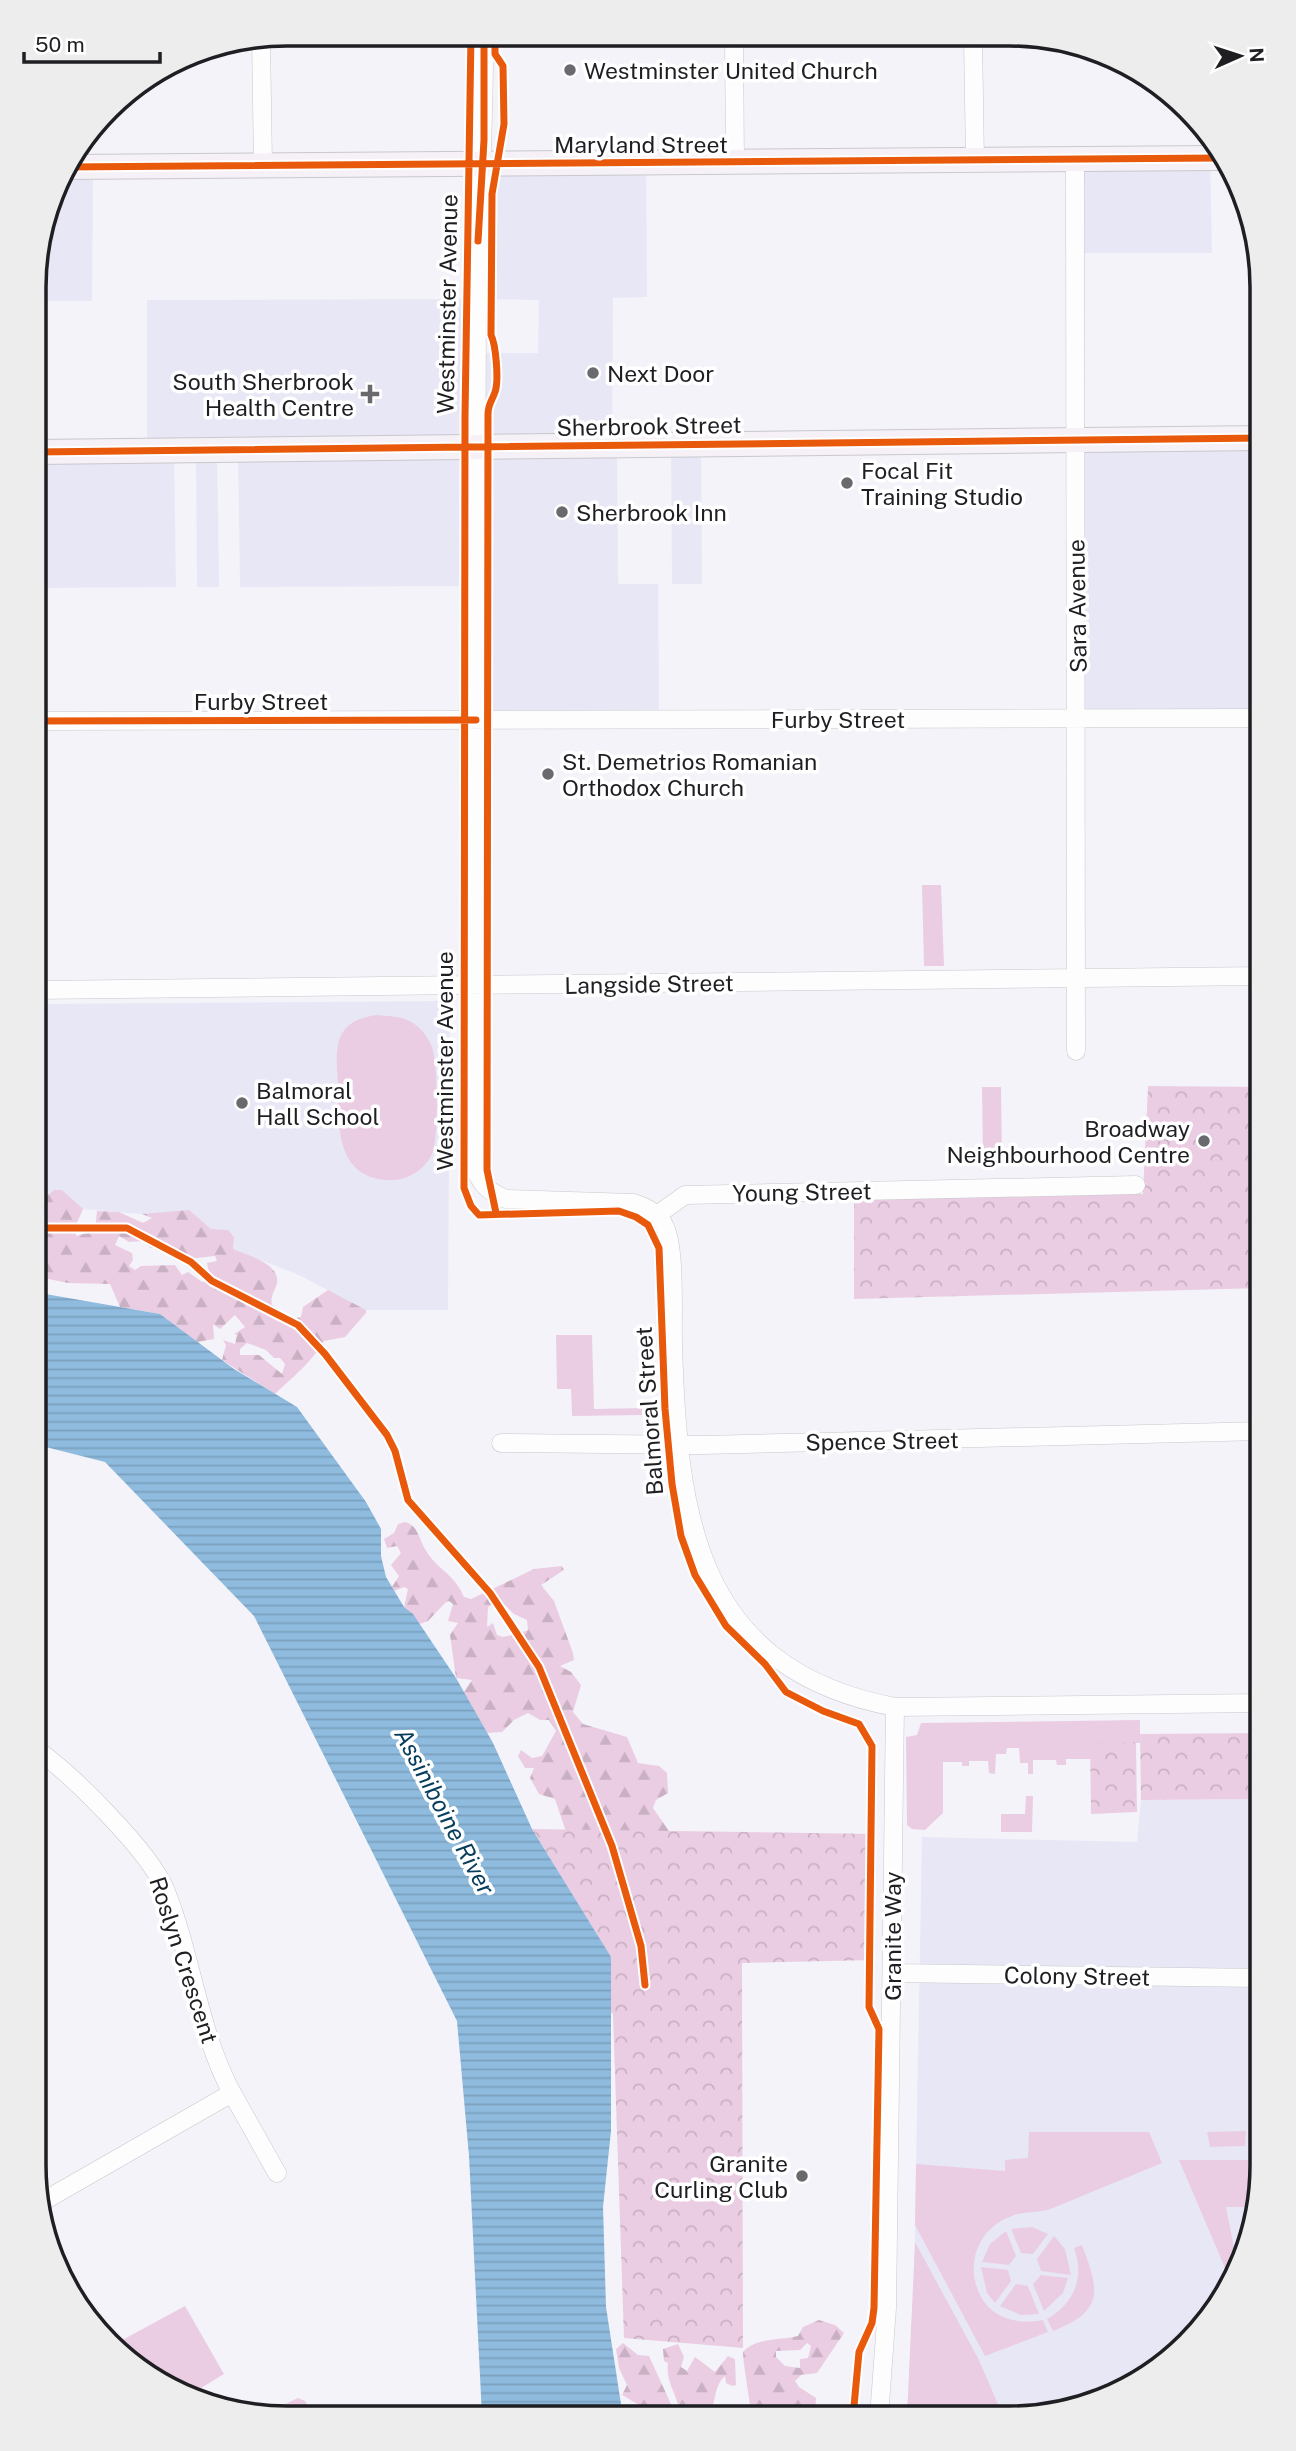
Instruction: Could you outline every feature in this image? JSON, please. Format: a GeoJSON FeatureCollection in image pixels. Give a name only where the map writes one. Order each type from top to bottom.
{"type":"FeatureCollection","features":[{"type":"Feature","properties":{"kind":"main road","name":"Maryland Street"},"geometry":{"type":"LineString","coordinates":[[78,167],[1075,160],[1211,155]]}},
{"type":"Feature","properties":{"kind":"main road","name":"Sherbrook Street"},"geometry":{"type":"LineString","coordinates":[[46,452],[1251,438]]}},
{"type":"Feature","properties":{"kind":"street","name":"Westminster Avenue"},"geometry":{"type":"LineString","coordinates":[[484,46],[477,299],[474,1164],[483,1185],[506,1199],[624,1201],[642,1205],[657,1215]]}},
{"type":"Feature","properties":{"kind":"street"},"geometry":{"type":"LineString","coordinates":[[734,46],[735,163]]}},
{"type":"Feature","properties":{"kind":"street"},"geometry":{"type":"LineString","coordinates":[[973,46],[975,161]]}},
{"type":"Feature","properties":{"kind":"street"},"geometry":{"type":"LineString","coordinates":[[261,47],[263,165]]}},
{"type":"Feature","properties":{"kind":"street","name":"Sara Avenue"},"geometry":{"type":"LineString","coordinates":[[1075,160],[1078,719],[1076,1051]]}},
{"type":"Feature","properties":{"kind":"street","name":"Furby Street"},"geometry":{"type":"LineString","coordinates":[[46,721],[1251,718]]}},
{"type":"Feature","properties":{"kind":"street","name":"Langside Street"},"geometry":{"type":"LineString","coordinates":[[46,990],[1251,976]]}},
{"type":"Feature","properties":{"kind":"street","name":"Young Street"},"geometry":{"type":"LineString","coordinates":[[657,1215],[685,1195],[1136,1185]]}},
{"type":"Feature","properties":{"kind":"street","name":"Balmoral Street"},"geometry":{"type":"LineString","coordinates":[[657,1215],[669,1239],[675,1418],[684,1499],[698,1548],[718,1588],[749,1633],[778,1660],[829,1688],[863,1701],[895,1707],[1250,1703]]}},
{"type":"Feature","properties":{"kind":"street","name":"Spence Street"},"geometry":{"type":"LineString","coordinates":[[501,1443],[679,1445],[1250,1431]]}},
{"type":"Feature","properties":{"kind":"street","name":"Granite Way"},"geometry":{"type":"LineString","coordinates":[[880,2406],[887,2308],[895,1707]]}},
{"type":"Feature","properties":{"kind":"street","name":"Roslyn Crescent"},"geometry":{"type":"LineString","coordinates":[[46,1758],[139,1847],[158,1875],[170,1904],[219,2068],[277,2173]]}},
{"type":"Feature","properties":{"kind":"street","name":"Colony Street"},"geometry":{"type":"LineString","coordinates":[[892,1973],[1250,1978]]}},
{"type":"Feature","properties":{"kind":"street"},"geometry":{"type":"LineString","coordinates":[[48,2198],[232,2093]]}},
{"type":"Feature","properties":{"kind":"shaded area"},"geometry":{"type":"Polygon","coordinates":[[[1210,159],[1212,253],[1075,253],[1075,160],[1210,159]]]}},
{"type":"Feature","properties":{"kind":"shaded area"},"geometry":{"type":"Polygon","coordinates":[[[646,163],[647,297],[613,298],[612,445],[617,446],[618,584],[658,584],[659,720],[475,720],[475,586],[240,587],[238,450],[217,450],[219,587],[197,587],[196,451],[174,451],[176,587],[46,588],[46,452],[147,450],[147,300],[477,299],[482,165],[646,163]],[[477,299],[477,353],[538,353],[539,300],[477,299]]]}},
{"type":"Feature","properties":{"kind":"shaded area"},"geometry":{"type":"Polygon","coordinates":[[[93,167],[92,301],[46,301],[48,255],[54,224],[76,171],[93,167]]]}},
{"type":"Feature","properties":{"kind":"shaded area"},"geometry":{"type":"Polygon","coordinates":[[[1251,438],[1251,718],[1078,718],[1076,440],[1251,438]]]}},
{"type":"Feature","properties":{"kind":"shaded area"},"geometry":{"type":"Polygon","coordinates":[[[671,445],[701,445],[702,584],[672,584],[671,445]]]}},
{"type":"Feature","properties":{"kind":"shaded area","name":"Balmoral Hall School"},"geometry":{"type":"Polygon","coordinates":[[[450,1001],[448,1310],[366,1310],[299,1275],[142,1214],[46,1206],[46,1004],[450,1001]]]}},
{"type":"Feature","properties":{"kind":"shaded area"},"geometry":{"type":"Polygon","coordinates":[[[1250,1799],[1250,2180],[1246,2212],[1232,2257],[1218,2285],[1191,2323],[1168,2346],[1116,2381],[1087,2393],[1041,2403],[1010,2406],[908,2406],[914,2279],[922,1837],[1137,1842],[1141,1800],[1250,1799]]]}},
{"type":"Feature","properties":{"kind":"green space"},"geometry":{"type":"Polygon","coordinates":[[[922,885],[941,885],[944,966],[924,966],[922,885]]]}},
{"type":"Feature","properties":{"kind":"green space"},"geometry":{"type":"Polygon","coordinates":[[[376,1015],[403,1018],[419,1028],[432,1047],[436,1069],[437,1118],[432,1154],[416,1172],[406,1178],[394,1180],[375,1178],[360,1172],[350,1161],[344,1148],[338,1117],[337,1062],[340,1039],[353,1022],[376,1015]]]}},
{"type":"Feature","properties":{"kind":"green space","name":"Broadway Neighbourhood Centre"},"geometry":{"type":"Polygon","coordinates":[[[1148,1086],[1251,1087],[1250,1288],[854,1299],[854,1195],[1143,1194],[1148,1086]]]}},
{"type":"Feature","properties":{"kind":"green space"},"geometry":{"type":"Polygon","coordinates":[[[982,1087],[1001,1087],[1002,1159],[983,1160],[982,1087]]]}},
{"type":"Feature","properties":{"kind":"green space"},"geometry":{"type":"Polygon","coordinates":[[[54,1190],[62,1190],[83,1209],[75,1227],[76,1236],[95,1231],[97,1211],[119,1212],[143,1223],[152,1218],[142,1214],[189,1210],[211,1229],[228,1230],[234,1237],[233,1249],[261,1261],[273,1270],[277,1283],[272,1305],[292,1319],[301,1317],[303,1307],[328,1290],[366,1310],[366,1313],[345,1337],[324,1341],[307,1363],[275,1394],[222,1360],[226,1345],[223,1340],[235,1344],[237,1335],[234,1334],[245,1327],[235,1315],[220,1329],[213,1324],[214,1339],[197,1342],[160,1314],[120,1307],[110,1284],[68,1283],[46,1278],[46,1197],[54,1190]],[[119,1236],[115,1245],[132,1253],[133,1260],[129,1266],[135,1270],[141,1266],[175,1265],[182,1275],[188,1272],[202,1282],[211,1281],[207,1263],[217,1261],[215,1256],[179,1260],[171,1247],[151,1248],[142,1241],[129,1242],[119,1236]],[[247,1343],[240,1349],[240,1355],[259,1355],[282,1374],[285,1364],[266,1350],[247,1343]]]}},
{"type":"Feature","properties":{"kind":"green space"},"geometry":{"type":"Polygon","coordinates":[[[556,1335],[592,1335],[594,1409],[643,1408],[644,1415],[572,1416],[571,1389],[557,1389],[556,1335]]]}},
{"type":"Feature","properties":{"kind":"green space"},"geometry":{"type":"Polygon","coordinates":[[[405,1522],[413,1526],[429,1556],[456,1582],[464,1597],[471,1599],[534,1569],[562,1566],[564,1570],[541,1585],[554,1601],[573,1653],[574,1660],[560,1666],[571,1672],[581,1685],[573,1712],[583,1724],[627,1737],[638,1763],[659,1766],[667,1773],[668,1793],[656,1800],[653,1808],[669,1831],[660,1834],[626,2014],[609,2013],[611,1957],[554,1864],[567,1835],[555,1799],[539,1794],[530,1778],[534,1768],[525,1768],[518,1756],[521,1750],[532,1758],[542,1756],[556,1731],[549,1720],[540,1720],[528,1713],[514,1720],[502,1732],[487,1733],[463,1693],[472,1680],[456,1678],[450,1635],[458,1623],[448,1621],[453,1604],[446,1602],[428,1621],[420,1624],[404,1607],[408,1589],[404,1587],[394,1591],[392,1587],[399,1576],[391,1565],[401,1553],[397,1546],[387,1548],[384,1539],[394,1533],[398,1524],[405,1522]],[[495,1603],[488,1607],[487,1627],[493,1623],[497,1635],[503,1637],[516,1634],[518,1628],[523,1632],[528,1630],[527,1620],[514,1614],[505,1605],[502,1611],[497,1611],[495,1603]]]}},
{"type":"Feature","properties":{"kind":"green space"},"geometry":{"type":"Polygon","coordinates":[[[1140,1720],[1140,1743],[1091,1743],[1091,1759],[1066,1759],[1066,1765],[1057,1765],[1056,1760],[1033,1760],[1033,1774],[1028,1774],[1028,1763],[1020,1763],[1019,1748],[1007,1748],[1006,1754],[996,1754],[995,1774],[989,1773],[988,1761],[969,1761],[969,1766],[962,1766],[962,1762],[943,1762],[943,1813],[925,1830],[912,1829],[907,1825],[906,1737],[917,1735],[921,1723],[1140,1720]]]}},
{"type":"Feature","properties":{"kind":"green space"},"geometry":{"type":"Polygon","coordinates":[[[1250,1733],[1250,1799],[1141,1800],[1140,1734],[1250,1733]]]}},
{"type":"Feature","properties":{"kind":"green space"},"geometry":{"type":"Polygon","coordinates":[[[1136,1742],[1137,1812],[1091,1814],[1090,1743],[1136,1742]]]}},
{"type":"Feature","properties":{"kind":"green space"},"geometry":{"type":"Polygon","coordinates":[[[1026,1796],[1033,1796],[1032,1832],[1001,1832],[1001,1814],[1025,1814],[1026,1796]]]}},
{"type":"Feature","properties":{"kind":"green space"},"geometry":{"type":"Polygon","coordinates":[[[532,1829],[876,1834],[874,1960],[742,1963],[743,2348],[624,2338],[611,1957],[532,1829]]]}},
{"type":"Feature","properties":{"kind":"green space"},"geometry":{"type":"Polygon","coordinates":[[[1246,2131],[1245,2146],[1210,2147],[1207,2132],[1246,2131]]]}},
{"type":"Feature","properties":{"kind":"green space"},"geometry":{"type":"Polygon","coordinates":[[[1029,2132],[1149,2132],[1162,2163],[1053,2208],[1012,2216],[989,2230],[976,2252],[974,2278],[978,2291],[985,2303],[997,2314],[1027,2322],[1043,2320],[1048,2332],[985,2356],[915,2225],[916,2164],[1005,2171],[1005,2160],[1028,2158],[1029,2132]]]}},
{"type":"Feature","properties":{"kind":"green space"},"geometry":{"type":"Polygon","coordinates":[[[1179,2160],[1250,2160],[1247,2207],[1226,2207],[1235,2248],[1226,2270],[1179,2160]]]}},
{"type":"Feature","properties":{"kind":"green space"},"geometry":{"type":"Polygon","coordinates":[[[1032,2227],[1048,2234],[1033,2254],[1021,2253],[1011,2229],[1032,2227]]]}},
{"type":"Feature","properties":{"kind":"green space"},"geometry":{"type":"Polygon","coordinates":[[[1006,2231],[1016,2256],[1009,2265],[982,2262],[990,2244],[1006,2231]]]}},
{"type":"Feature","properties":{"kind":"green space"},"geometry":{"type":"Polygon","coordinates":[[[1054,2236],[1065,2249],[1071,2275],[1041,2271],[1037,2259],[1054,2236]]]}},
{"type":"Feature","properties":{"kind":"green space"},"geometry":{"type":"Polygon","coordinates":[[[915,2242],[979,2360],[999,2406],[908,2406],[915,2242]]]}},
{"type":"Feature","properties":{"kind":"green space"},"geometry":{"type":"Polygon","coordinates":[[[1082,2245],[1094,2287],[1090,2307],[1070,2323],[1053,2331],[1047,2319],[1064,2306],[1075,2289],[1078,2269],[1074,2248],[1082,2245]]]}},
{"type":"Feature","properties":{"kind":"green space"},"geometry":{"type":"Polygon","coordinates":[[[981,2267],[1008,2270],[1011,2281],[995,2303],[987,2293],[981,2267]]]}},
{"type":"Feature","properties":{"kind":"green space"},"geometry":{"type":"Polygon","coordinates":[[[1041,2275],[1068,2278],[1063,2293],[1044,2311],[1033,2284],[1041,2275]]]}},
{"type":"Feature","properties":{"kind":"green space"},"geometry":{"type":"Polygon","coordinates":[[[1016,2284],[1028,2286],[1039,2314],[1021,2315],[1000,2306],[1016,2284]]]}},
{"type":"Feature","properties":{"kind":"green space"},"geometry":{"type":"Polygon","coordinates":[[[185,2306],[224,2374],[199,2389],[153,2365],[122,2340],[185,2306]]]}},
{"type":"Feature","properties":{"kind":"green space"},"geometry":{"type":"Polygon","coordinates":[[[819,2320],[835,2325],[844,2333],[817,2373],[801,2375],[795,2381],[799,2387],[816,2398],[816,2406],[750,2406],[743,2352],[761,2342],[798,2336],[803,2327],[819,2320]],[[807,2343],[800,2350],[776,2351],[776,2357],[785,2366],[800,2368],[800,2359],[808,2358],[811,2346],[807,2343]]]}},
{"type":"Feature","properties":{"kind":"green space"},"geometry":{"type":"Polygon","coordinates":[[[623,2343],[638,2355],[649,2356],[672,2406],[641,2406],[622,2395],[627,2385],[619,2368],[616,2349],[623,2343]]]}},
{"type":"Feature","properties":{"kind":"green space"},"geometry":{"type":"Polygon","coordinates":[[[678,2344],[684,2357],[681,2367],[687,2371],[695,2357],[715,2372],[728,2356],[735,2359],[736,2385],[726,2383],[725,2376],[721,2380],[713,2404],[679,2406],[668,2376],[668,2363],[664,2361],[663,2349],[678,2344]]]}},
{"type":"Feature","properties":{"kind":"green space"},"geometry":{"type":"Polygon","coordinates":[[[298,2398],[308,2406],[286,2406],[282,2406],[298,2398]]]}},
{"type":"Feature","properties":{"kind":"water","name":"Assiniboine River"},"geometry":{"type":"Polygon","coordinates":[[[46,1294],[160,1314],[234,1369],[297,1407],[366,1502],[381,1529],[381,1556],[386,1577],[404,1607],[413,1614],[456,1678],[493,1743],[532,1829],[611,1957],[611,2131],[603,2207],[606,2307],[621,2406],[482,2406],[469,2156],[457,2021],[254,1616],[105,1462],[46,1447],[46,1294]]]}},
{"type":"Feature","properties":{"kind":"cycle path"},"geometry":{"type":"LineString","coordinates":[[471,46],[465,416],[464,1188],[471,1206],[479,1215],[619,1211],[648,1225],[659,1248],[665,1409],[672,1484],[681,1536],[695,1575],[726,1626],[765,1664],[786,1692],[823,1711],[859,1724],[872,1746],[869,2007],[879,2029],[874,2308],[872,2323],[859,2352],[854,2406]]}},
{"type":"Feature","properties":{"kind":"cycle path"},"geometry":{"type":"LineString","coordinates":[[478,241],[484,140],[484,46]]}},
{"type":"Feature","properties":{"kind":"cycle path"},"geometry":{"type":"LineString","coordinates":[[495,46],[495,54],[503,66],[504,124],[492,194],[491,335],[496,355],[497,380],[488,414],[487,1170],[496,1213]]}},
{"type":"Feature","properties":{"kind":"cycle path"},"geometry":{"type":"LineString","coordinates":[[78,167],[1213,158]]}},
{"type":"Feature","properties":{"kind":"cycle path"},"geometry":{"type":"LineString","coordinates":[[46,452],[1251,438]]}},
{"type":"Feature","properties":{"kind":"cycle path"},"geometry":{"type":"LineString","coordinates":[[46,721],[476,720]]}},
{"type":"Feature","properties":{"kind":"cycle path"},"geometry":{"type":"LineString","coordinates":[[46,1228],[127,1228],[191,1262],[212,1281],[298,1325],[325,1354],[387,1435],[395,1451],[408,1500],[490,1593],[539,1667],[612,1846],[641,1946],[645,1985]]}},
{"type":"Feature","properties":{"kind":"place","name":"Westminster United Church"},"geometry":{"type":"Point","coordinates":[570,70]}},
{"type":"Feature","properties":{"kind":"place","name":"Next Door"},"geometry":{"type":"Point","coordinates":[593,373]}},
{"type":"Feature","properties":{"kind":"place","name":"South Sherbrook Health Centre"},"geometry":{"type":"Point","coordinates":[370,394]}},
{"type":"Feature","properties":{"kind":"place","name":"Focal Fit Training Studio"},"geometry":{"type":"Point","coordinates":[847,483]}},
{"type":"Feature","properties":{"kind":"place","name":"Sherbrook Inn"},"geometry":{"type":"Point","coordinates":[562,512]}},
{"type":"Feature","properties":{"kind":"place","name":"St. Demetrios Romanian Orthodox Church"},"geometry":{"type":"Point","coordinates":[548,774]}},
{"type":"Feature","properties":{"kind":"place","name":"Balmoral Hall School"},"geometry":{"type":"Point","coordinates":[242,1103]}},
{"type":"Feature","properties":{"kind":"place","name":"Broadway Neighbourhood Centre"},"geometry":{"type":"Point","coordinates":[1204,1141]}},
{"type":"Feature","properties":{"kind":"place","name":"Granite Curling Club"},"geometry":{"type":"Point","coordinates":[802,2176]}}]}
